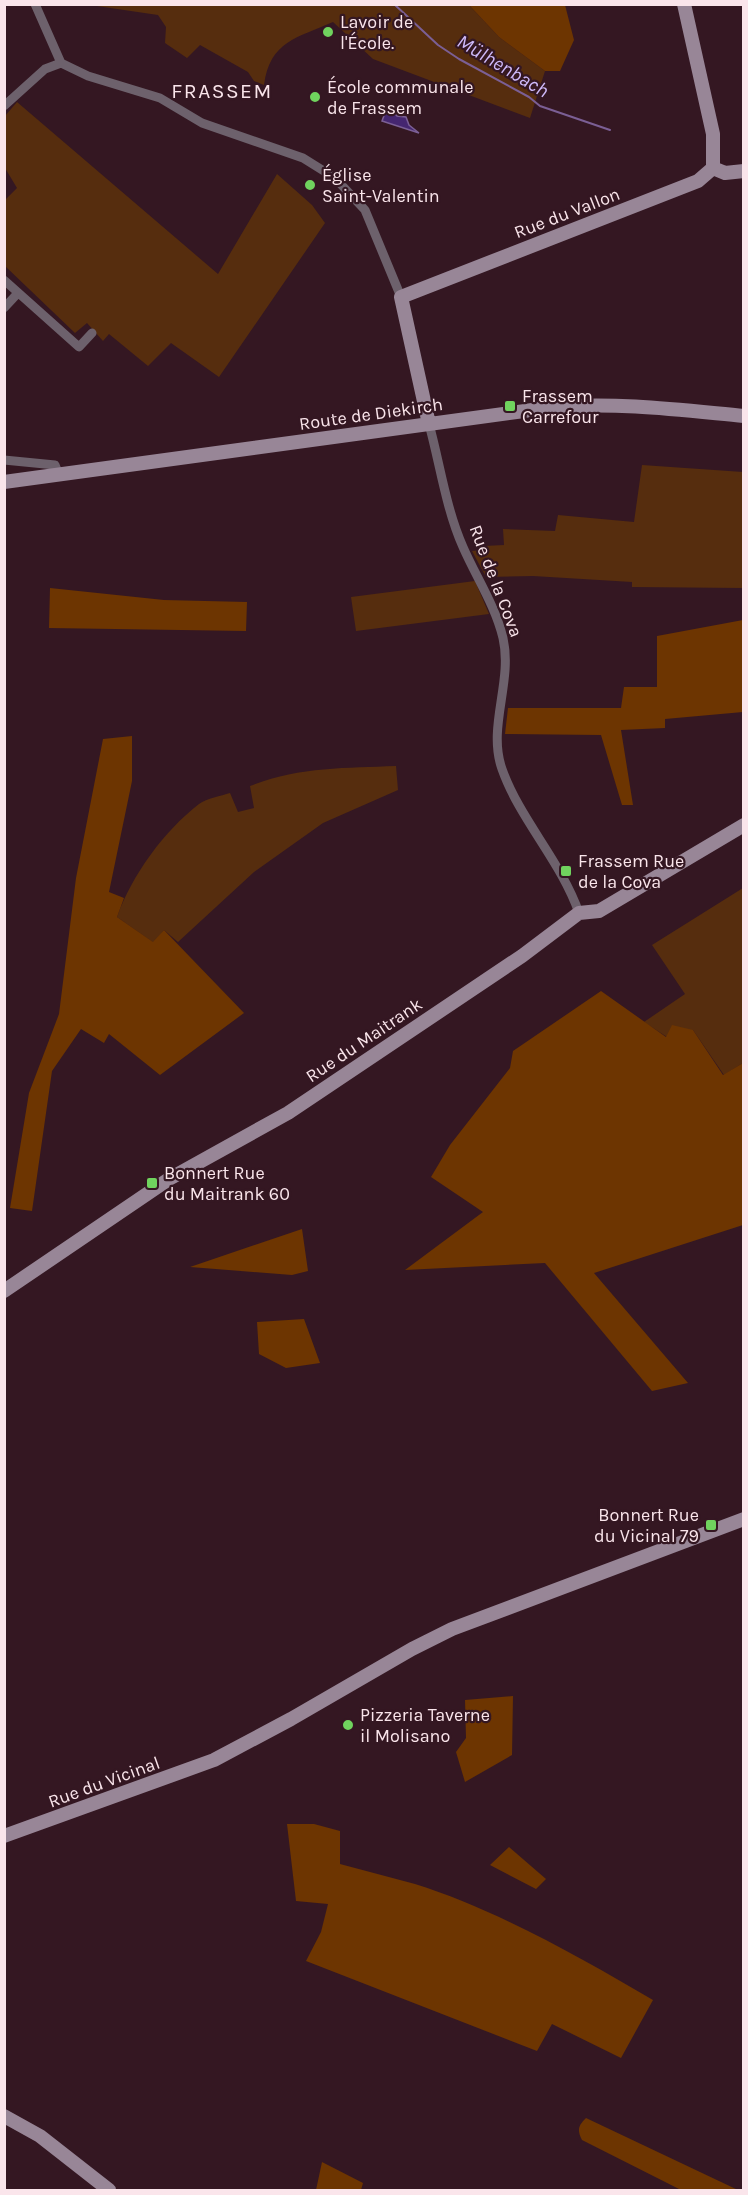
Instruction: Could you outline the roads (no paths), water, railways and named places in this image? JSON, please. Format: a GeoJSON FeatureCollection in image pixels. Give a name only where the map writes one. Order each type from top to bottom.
{"type":"FeatureCollection","features":[{"type":"Feature","properties":{"kind":"street"},"geometry":{"type":"LineString","coordinates":[[35,4],[61,63],[88,76],[160,98],[202,123],[303,158],[335,178],[365,210],[401,297],[429,424]]}},
{"type":"Feature","properties":{"kind":"street"},"geometry":{"type":"LineString","coordinates":[[684,4],[713,134],[713,168],[725,173],[744,171]]}},
{"type":"Feature","properties":{"kind":"street"},"geometry":{"type":"LineString","coordinates":[[4,106],[45,69],[61,63]]}},
{"type":"Feature","properties":{"kind":"street","name":"Rue du Vallon"},"geometry":{"type":"LineString","coordinates":[[401,297],[699,181],[713,168]]}},
{"type":"Feature","properties":{"kind":"street"},"geometry":{"type":"LineString","coordinates":[[4,280],[79,347],[92,333]]}},
{"type":"Feature","properties":{"kind":"street"},"geometry":{"type":"LineString","coordinates":[[4,308],[18,293]]}},
{"type":"Feature","properties":{"kind":"street","name":"Route de Diekirch"},"geometry":{"type":"LineString","coordinates":[[4,482],[554,407],[599,404],[652,406],[744,416]]}},
{"type":"Feature","properties":{"kind":"street","name":"Rue de la Cova"},"geometry":{"type":"LineString","coordinates":[[429,424],[462,546],[484,586],[502,636],[506,673],[498,732],[498,756],[513,795],[553,860],[579,913]]}},
{"type":"Feature","properties":{"kind":"street"},"geometry":{"type":"LineString","coordinates":[[4,460],[55,465],[59,475]]}},
{"type":"Feature","properties":{"kind":"street","name":"Rue du Maitrank"},"geometry":{"type":"LineString","coordinates":[[4,1291],[169,1179],[288,1113],[522,956],[579,913],[599,910],[744,825]]}},
{"type":"Feature","properties":{"kind":"street","name":"Rue du Vicinal"},"geometry":{"type":"LineString","coordinates":[[4,1836],[214,1760],[291,1719],[412,1648],[452,1629],[744,1519]]}},
{"type":"Feature","properties":{"kind":"street"},"geometry":{"type":"LineString","coordinates":[[4,2116],[40,2136],[109,2190]]}},
{"type":"Feature","properties":{"kind":"waterway","name":"Mülhenbach"},"geometry":{"type":"LineString","coordinates":[[394,4],[438,45],[459,59],[529,97],[540,106],[610,130]]}},
{"type":"Feature","properties":{"kind":"place","name":"Lavoir de l'École."},"geometry":{"type":"Point","coordinates":[328,32]}},
{"type":"Feature","properties":{"kind":"place","name":"École communale de Frassem"},"geometry":{"type":"Point","coordinates":[315,97]}},
{"type":"Feature","properties":{"kind":"place","name":"Église Saint-Valentin"},"geometry":{"type":"Point","coordinates":[310,185]}},
{"type":"Feature","properties":{"kind":"place","name":"Frassem Carrefour"},"geometry":{"type":"Point","coordinates":[510,406]}},
{"type":"Feature","properties":{"kind":"place","name":"Frassem Rue de la Cova"},"geometry":{"type":"Point","coordinates":[566,871]}},
{"type":"Feature","properties":{"kind":"place","name":"Bonnert Rue du Maitrank 60"},"geometry":{"type":"Point","coordinates":[152,1183]}},
{"type":"Feature","properties":{"kind":"place","name":"Bonnert Rue du Vicinal 79"},"geometry":{"type":"Point","coordinates":[711,1525]}},
{"type":"Feature","properties":{"kind":"place","name":"Pizzeria Taverne il Molisano"},"geometry":{"type":"Point","coordinates":[348,1725]}},
{"type":"Feature","properties":{"kind":"district","name":"FRASSEM"},"geometry":{"type":"Point","coordinates":[222,91]}}]}
